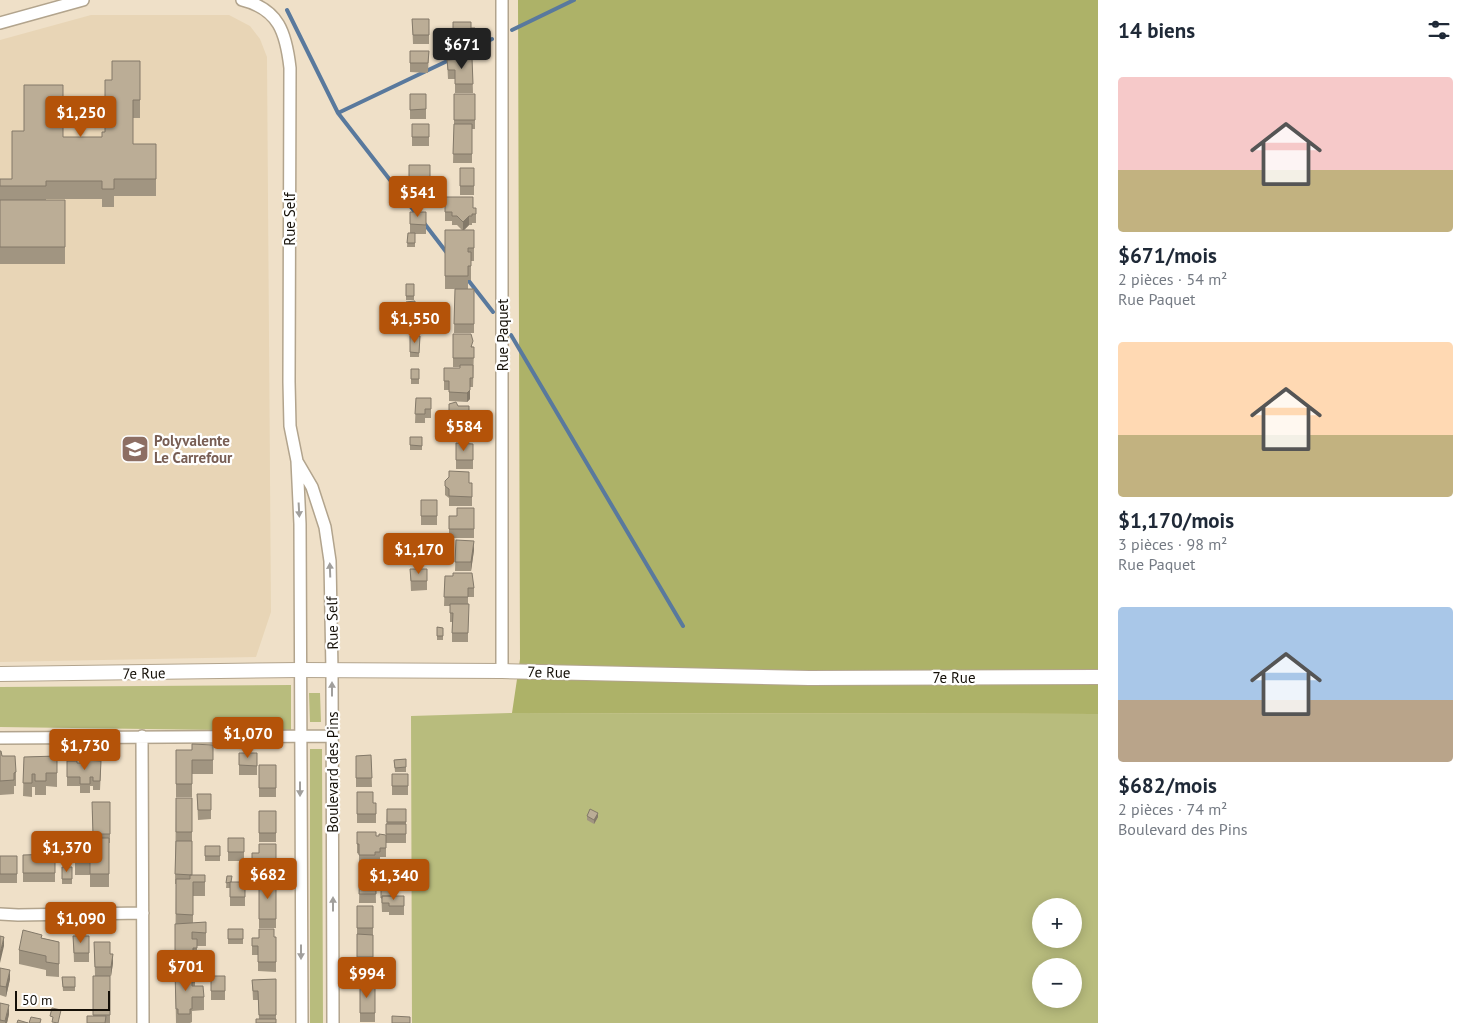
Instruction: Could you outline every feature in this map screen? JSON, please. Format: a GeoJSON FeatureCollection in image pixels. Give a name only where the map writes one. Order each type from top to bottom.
{"type":"FeatureCollection","features":[{"type":"Feature","properties":{"kind":"street"},"geometry":{"type":"LineString","coordinates":[[0,23],[83,0]]}},
{"type":"Feature","properties":{"kind":"street","name":"Rue Self"},"geometry":{"type":"LineString","coordinates":[[242,0],[254,3],[272,15],[281,28],[287,43],[290,68],[289,382],[290,426],[297,461],[300,524],[300,670]]}},
{"type":"Feature","properties":{"kind":"street","name":"Rue Paquet"},"geometry":{"type":"LineString","coordinates":[[502,0],[502,671]]}},
{"type":"Feature","properties":{"kind":"street","name":"Rue Self"},"geometry":{"type":"LineString","coordinates":[[297,461],[312,487],[325,527],[330,561],[332,671]]}},
{"type":"Feature","properties":{"kind":"street","name":"7e Rue"},"geometry":{"type":"LineString","coordinates":[[0,674],[300,670],[502,671],[809,678],[1098,677]]}},
{"type":"Feature","properties":{"kind":"street","name":"Boulevard des Pins"},"geometry":{"type":"LineString","coordinates":[[300,670],[302,1023]]}},
{"type":"Feature","properties":{"kind":"street","name":"Boulevard des Pins"},"geometry":{"type":"LineString","coordinates":[[332,671],[333,1023]]}},
{"type":"Feature","properties":{"kind":"street"},"geometry":{"type":"LineString","coordinates":[[142,736],[143,1023]]}},
{"type":"Feature","properties":{"kind":"street"},"geometry":{"type":"LineString","coordinates":[[0,738],[332,736]]}},
{"type":"Feature","properties":{"kind":"street"},"geometry":{"type":"LineString","coordinates":[[0,914],[143,913]]}},
{"type":"Feature","properties":{"kind":"shaded area","name":"Polyvalente Le Carrefour"},"geometry":{"type":"Polygon","coordinates":[[[91,15],[229,15],[250,26],[260,39],[267,57],[271,612],[256,657],[0,662],[0,40],[91,15]]]}},
{"type":"Feature","properties":{"kind":"green space"},"geometry":{"type":"Polygon","coordinates":[[[518,0],[1098,0],[1098,714],[512,713],[520,659],[518,0]]]}},
{"type":"Feature","properties":{"kind":"green space"},"geometry":{"type":"Polygon","coordinates":[[[291,685],[291,731],[0,727],[0,687],[291,685]]]}},
{"type":"Feature","properties":{"kind":"green space"},"geometry":{"type":"Polygon","coordinates":[[[309,693],[320,693],[321,722],[310,722],[309,693]]]}},
{"type":"Feature","properties":{"kind":"green space"},"geometry":{"type":"Polygon","coordinates":[[[512,713],[1098,714],[1098,1023],[412,1023],[411,716],[512,713]]]}},
{"type":"Feature","properties":{"kind":"green space"},"geometry":{"type":"Polygon","coordinates":[[[310,749],[322,749],[323,1023],[310,1023],[310,749]]]}},
{"type":"Feature","properties":{"kind":"building"},"geometry":{"type":"Polygon","coordinates":[[[412,19],[429,19],[429,35],[413,35],[412,19]]]}},
{"type":"Feature","properties":{"kind":"building"},"geometry":{"type":"Polygon","coordinates":[[[453,22],[471,22],[471,28],[475,28],[473,45],[450,45],[450,36],[453,36],[453,22]]]}},
{"type":"Feature","properties":{"kind":"building"},"geometry":{"type":"Polygon","coordinates":[[[410,51],[429,51],[428,63],[410,63],[410,51]]]}},
{"type":"Feature","properties":{"kind":"building"},"geometry":{"type":"Polygon","coordinates":[[[472,58],[473,84],[455,84],[455,70],[448,70],[447,60],[472,58]]]}},
{"type":"Feature","properties":{"kind":"building"},"geometry":{"type":"Polygon","coordinates":[[[112,61],[140,61],[140,100],[133,100],[133,144],[156,144],[156,179],[114,179],[114,189],[102,189],[102,181],[46,181],[46,186],[0,186],[0,179],[12,179],[12,131],[24,131],[24,85],[63,85],[63,137],[102,137],[102,132],[105,132],[105,80],[112,80],[112,61]]]}},
{"type":"Feature","properties":{"kind":"building"},"geometry":{"type":"Polygon","coordinates":[[[410,94],[426,94],[426,109],[410,110],[410,94]]]}},
{"type":"Feature","properties":{"kind":"building"},"geometry":{"type":"Polygon","coordinates":[[[454,94],[475,94],[475,120],[454,120],[454,94]]]}},
{"type":"Feature","properties":{"kind":"building"},"geometry":{"type":"Polygon","coordinates":[[[412,124],[429,124],[429,137],[412,137],[412,124]]]}},
{"type":"Feature","properties":{"kind":"building"},"geometry":{"type":"Polygon","coordinates":[[[454,124],[472,124],[472,154],[453,154],[454,124]]]}},
{"type":"Feature","properties":{"kind":"building"},"geometry":{"type":"Polygon","coordinates":[[[409,165],[430,165],[430,179],[413,179],[413,177],[409,177],[409,165]]]}},
{"type":"Feature","properties":{"kind":"building"},"geometry":{"type":"Polygon","coordinates":[[[460,168],[474,168],[474,186],[460,186],[460,168]]]}},
{"type":"Feature","properties":{"kind":"building"},"geometry":{"type":"Polygon","coordinates":[[[445,197],[473,197],[473,208],[476,208],[476,214],[472,214],[463,222],[457,216],[452,216],[452,212],[445,212],[445,197]]]}},
{"type":"Feature","properties":{"kind":"building"},"geometry":{"type":"Polygon","coordinates":[[[0,200],[65,200],[65,247],[0,247],[0,200]]]}},
{"type":"Feature","properties":{"kind":"building"},"geometry":{"type":"Polygon","coordinates":[[[410,212],[426,212],[426,225],[410,224],[410,212]]]}},
{"type":"Feature","properties":{"kind":"building"},"geometry":{"type":"Polygon","coordinates":[[[445,230],[474,230],[474,248],[468,248],[468,252],[471,252],[471,266],[468,266],[468,276],[445,276],[445,230]]]}},
{"type":"Feature","properties":{"kind":"building"},"geometry":{"type":"Polygon","coordinates":[[[408,233],[415,233],[415,243],[407,243],[408,233]]]}},
{"type":"Feature","properties":{"kind":"building"},"geometry":{"type":"Polygon","coordinates":[[[406,284],[414,284],[414,296],[406,296],[406,284]]]}},
{"type":"Feature","properties":{"kind":"building"},"geometry":{"type":"Polygon","coordinates":[[[455,289],[474,289],[474,324],[454,324],[455,289]]]}},
{"type":"Feature","properties":{"kind":"building"},"geometry":{"type":"Polygon","coordinates":[[[415,301],[415,314],[406,314],[406,302],[415,301]]]}},
{"type":"Feature","properties":{"kind":"building"},"geometry":{"type":"Polygon","coordinates":[[[409,320],[415,320],[415,328],[409,328],[409,320]]]}},
{"type":"Feature","properties":{"kind":"building"},"geometry":{"type":"Polygon","coordinates":[[[453,334],[471,334],[473,341],[471,347],[474,347],[474,358],[453,358],[453,334]]]}},
{"type":"Feature","properties":{"kind":"building"},"geometry":{"type":"Polygon","coordinates":[[[410,336],[420,336],[419,353],[410,352],[410,336]]]}},
{"type":"Feature","properties":{"kind":"building"},"geometry":{"type":"Polygon","coordinates":[[[460,365],[473,365],[473,378],[470,378],[470,390],[467,393],[449,392],[449,381],[444,381],[444,368],[460,368],[460,365]]]}},
{"type":"Feature","properties":{"kind":"building"},"geometry":{"type":"Polygon","coordinates":[[[411,369],[419,369],[419,379],[411,379],[411,369]]]}},
{"type":"Feature","properties":{"kind":"building"},"geometry":{"type":"Polygon","coordinates":[[[416,398],[431,398],[431,409],[425,409],[425,414],[415,414],[416,398]]]}},
{"type":"Feature","properties":{"kind":"building"},"geometry":{"type":"Polygon","coordinates":[[[456,402],[458,406],[469,406],[469,416],[473,416],[473,426],[449,426],[449,404],[456,402]]]}},
{"type":"Feature","properties":{"kind":"building"},"geometry":{"type":"Polygon","coordinates":[[[410,437],[422,437],[422,446],[410,445],[410,437]]]}},
{"type":"Feature","properties":{"kind":"building"},"geometry":{"type":"Polygon","coordinates":[[[456,443],[473,444],[473,460],[456,460],[456,443]]]}},
{"type":"Feature","properties":{"kind":"building"},"geometry":{"type":"Polygon","coordinates":[[[449,471],[469,472],[469,483],[472,483],[472,497],[449,496],[449,489],[445,486],[445,481],[449,477],[449,471]]]}},
{"type":"Feature","properties":{"kind":"building"},"geometry":{"type":"Polygon","coordinates":[[[421,500],[437,500],[437,516],[421,516],[421,500]]]}},
{"type":"Feature","properties":{"kind":"building"},"geometry":{"type":"Polygon","coordinates":[[[457,508],[474,508],[474,529],[449,529],[449,516],[457,516],[457,508]]]}},
{"type":"Feature","properties":{"kind":"building"},"geometry":{"type":"Polygon","coordinates":[[[423,539],[423,549],[410,550],[410,540],[423,539]]]}},
{"type":"Feature","properties":{"kind":"building"},"geometry":{"type":"Polygon","coordinates":[[[456,540],[474,541],[471,562],[455,562],[456,540]]]}},
{"type":"Feature","properties":{"kind":"building"},"geometry":{"type":"Polygon","coordinates":[[[410,569],[427,569],[427,581],[411,581],[410,569]]]}},
{"type":"Feature","properties":{"kind":"building"},"geometry":{"type":"Polygon","coordinates":[[[453,573],[472,573],[474,588],[468,588],[468,597],[444,597],[445,576],[453,576],[453,573]]]}},
{"type":"Feature","properties":{"kind":"building"},"geometry":{"type":"Polygon","coordinates":[[[450,604],[469,604],[468,633],[452,633],[453,613],[450,613],[450,604]]]}},
{"type":"Feature","properties":{"kind":"building"},"geometry":{"type":"Polygon","coordinates":[[[437,627],[443,628],[443,636],[437,636],[437,627]]]}},
{"type":"Feature","properties":{"kind":"building"},"geometry":{"type":"Polygon","coordinates":[[[192,744],[213,745],[213,760],[192,760],[192,784],[176,784],[176,750],[192,750],[192,744]]]}},
{"type":"Feature","properties":{"kind":"building"},"geometry":{"type":"Polygon","coordinates":[[[0,751],[2,756],[15,756],[16,772],[14,773],[14,780],[0,781],[0,751]]]}},
{"type":"Feature","properties":{"kind":"building"},"geometry":{"type":"Polygon","coordinates":[[[239,753],[257,753],[257,766],[239,765],[239,753]]]}},
{"type":"Feature","properties":{"kind":"building"},"geometry":{"type":"Polygon","coordinates":[[[371,755],[372,778],[356,778],[356,756],[371,755]]]}},
{"type":"Feature","properties":{"kind":"building"},"geometry":{"type":"Polygon","coordinates":[[[57,756],[57,773],[46,773],[46,781],[35,781],[35,774],[32,774],[32,783],[23,783],[24,757],[57,756]]]}},
{"type":"Feature","properties":{"kind":"building"},"geometry":{"type":"Polygon","coordinates":[[[406,759],[406,767],[395,768],[394,760],[406,759]]]}},
{"type":"Feature","properties":{"kind":"building"},"geometry":{"type":"Polygon","coordinates":[[[83,760],[101,761],[100,781],[93,781],[93,777],[90,777],[90,784],[80,784],[80,777],[67,777],[67,761],[83,763],[83,760]]]}},
{"type":"Feature","properties":{"kind":"building"},"geometry":{"type":"Polygon","coordinates":[[[259,765],[276,765],[276,788],[259,788],[259,765]]]}},
{"type":"Feature","properties":{"kind":"building"},"geometry":{"type":"Polygon","coordinates":[[[392,774],[408,774],[408,786],[392,786],[392,774]]]}},
{"type":"Feature","properties":{"kind":"building"},"geometry":{"type":"Polygon","coordinates":[[[357,792],[373,792],[376,814],[357,814],[357,792]]]}},
{"type":"Feature","properties":{"kind":"building"},"geometry":{"type":"Polygon","coordinates":[[[197,794],[211,794],[211,810],[198,810],[197,794]]]}},
{"type":"Feature","properties":{"kind":"building"},"geometry":{"type":"Polygon","coordinates":[[[176,798],[192,798],[192,832],[176,832],[176,798]]]}},
{"type":"Feature","properties":{"kind":"building"},"geometry":{"type":"Polygon","coordinates":[[[92,802],[110,802],[110,834],[93,834],[92,802]]]}},
{"type":"Feature","properties":{"kind":"building"},"geometry":{"type":"Polygon","coordinates":[[[387,809],[406,809],[406,822],[387,822],[387,809]]]}},
{"type":"Feature","properties":{"kind":"building"},"geometry":{"type":"Polygon","coordinates":[[[590,809],[598,813],[594,820],[587,816],[590,809]]]}},
{"type":"Feature","properties":{"kind":"building"},"geometry":{"type":"Polygon","coordinates":[[[259,811],[276,811],[276,833],[259,833],[259,811]]]}},
{"type":"Feature","properties":{"kind":"building"},"geometry":{"type":"Polygon","coordinates":[[[386,824],[406,824],[406,834],[386,834],[386,824]]]}},
{"type":"Feature","properties":{"kind":"building"},"geometry":{"type":"Polygon","coordinates":[[[357,832],[376,832],[376,836],[379,836],[379,834],[386,835],[386,848],[380,848],[380,852],[375,852],[375,855],[359,855],[357,832]]]}},
{"type":"Feature","properties":{"kind":"building"},"geometry":{"type":"Polygon","coordinates":[[[78,837],[88,838],[88,844],[91,844],[91,838],[109,838],[109,874],[90,874],[90,862],[75,862],[75,844],[78,844],[78,837]]]}},
{"type":"Feature","properties":{"kind":"building"},"geometry":{"type":"Polygon","coordinates":[[[228,838],[244,838],[244,852],[228,852],[228,838]]]}},
{"type":"Feature","properties":{"kind":"building"},"geometry":{"type":"Polygon","coordinates":[[[176,841],[192,841],[192,875],[175,874],[176,841]]]}},
{"type":"Feature","properties":{"kind":"building"},"geometry":{"type":"Polygon","coordinates":[[[51,844],[57,844],[57,856],[55,854],[51,855],[51,844]]]}},
{"type":"Feature","properties":{"kind":"building"},"geometry":{"type":"Polygon","coordinates":[[[259,844],[276,844],[276,876],[259,876],[259,862],[252,862],[252,853],[259,853],[259,844]]]}},
{"type":"Feature","properties":{"kind":"building"},"geometry":{"type":"Polygon","coordinates":[[[205,846],[220,846],[220,856],[205,856],[205,846]]]}},
{"type":"Feature","properties":{"kind":"building"},"geometry":{"type":"Polygon","coordinates":[[[55,854],[55,873],[23,873],[23,855],[55,854]]]}},
{"type":"Feature","properties":{"kind":"building"},"geometry":{"type":"Polygon","coordinates":[[[0,856],[17,856],[17,874],[0,874],[0,856]]]}},
{"type":"Feature","properties":{"kind":"building"},"geometry":{"type":"Polygon","coordinates":[[[360,864],[376,864],[376,894],[359,894],[360,864]]]}},
{"type":"Feature","properties":{"kind":"building"},"geometry":{"type":"Polygon","coordinates":[[[62,867],[72,867],[72,879],[62,879],[62,867]]]}},
{"type":"Feature","properties":{"kind":"building"},"geometry":{"type":"Polygon","coordinates":[[[190,875],[205,875],[205,882],[193,882],[193,915],[176,914],[176,879],[190,879],[190,875]]]}},
{"type":"Feature","properties":{"kind":"building"},"geometry":{"type":"Polygon","coordinates":[[[227,876],[232,876],[231,882],[226,883],[227,876]]]}},
{"type":"Feature","properties":{"kind":"building"},"geometry":{"type":"Polygon","coordinates":[[[259,881],[276,881],[276,919],[259,919],[259,881]]]}},
{"type":"Feature","properties":{"kind":"building"},"geometry":{"type":"Polygon","coordinates":[[[230,882],[245,882],[245,897],[230,897],[230,882]]]}},
{"type":"Feature","properties":{"kind":"building"},"geometry":{"type":"Polygon","coordinates":[[[381,889],[393,889],[393,896],[382,896],[381,898],[381,889]]]}},
{"type":"Feature","properties":{"kind":"building"},"geometry":{"type":"Polygon","coordinates":[[[382,896],[404,896],[404,906],[389,906],[389,903],[382,903],[382,896]]]}},
{"type":"Feature","properties":{"kind":"building"},"geometry":{"type":"Polygon","coordinates":[[[357,906],[373,906],[373,928],[357,928],[357,906]]]}},
{"type":"Feature","properties":{"kind":"building"},"geometry":{"type":"Polygon","coordinates":[[[206,922],[206,933],[192,932],[192,939],[197,939],[197,948],[193,948],[193,959],[175,958],[175,924],[206,922]]]}},
{"type":"Feature","properties":{"kind":"building"},"geometry":{"type":"Polygon","coordinates":[[[228,929],[243,929],[243,939],[228,939],[228,929]]]}},
{"type":"Feature","properties":{"kind":"building"},"geometry":{"type":"Polygon","coordinates":[[[259,929],[274,929],[274,937],[276,937],[276,962],[258,962],[258,946],[252,946],[252,938],[259,938],[259,929]]]}},
{"type":"Feature","properties":{"kind":"building"},"geometry":{"type":"Polygon","coordinates":[[[23,930],[42,935],[41,938],[59,942],[59,964],[46,962],[46,956],[19,950],[23,930]]]}},
{"type":"Feature","properties":{"kind":"building"},"geometry":{"type":"Polygon","coordinates":[[[357,934],[373,935],[373,957],[357,957],[357,934]]]}},
{"type":"Feature","properties":{"kind":"building"},"geometry":{"type":"Polygon","coordinates":[[[0,936],[4,937],[0,954],[0,936]]]}},
{"type":"Feature","properties":{"kind":"building"},"geometry":{"type":"Polygon","coordinates":[[[73,936],[89,936],[89,953],[74,953],[73,936]]]}},
{"type":"Feature","properties":{"kind":"building"},"geometry":{"type":"Polygon","coordinates":[[[94,942],[110,942],[110,954],[113,954],[111,967],[95,967],[94,942]]]}},
{"type":"Feature","properties":{"kind":"building"},"geometry":{"type":"Polygon","coordinates":[[[382,961],[395,961],[395,970],[382,970],[382,961]]]}},
{"type":"Feature","properties":{"kind":"building"},"geometry":{"type":"Polygon","coordinates":[[[0,968],[10,970],[6,987],[0,986],[0,968]]]}},
{"type":"Feature","properties":{"kind":"building"},"geometry":{"type":"Polygon","coordinates":[[[175,972],[195,972],[195,982],[192,982],[192,986],[203,986],[204,997],[192,997],[190,1014],[178,1014],[178,1009],[176,1009],[175,972]]]}},
{"type":"Feature","properties":{"kind":"building"},"geometry":{"type":"Polygon","coordinates":[[[93,976],[110,976],[110,1015],[93,1015],[93,976]]]}},
{"type":"Feature","properties":{"kind":"building"},"geometry":{"type":"Polygon","coordinates":[[[211,976],[225,976],[225,991],[211,991],[211,976]]]}},
{"type":"Feature","properties":{"kind":"building"},"geometry":{"type":"Polygon","coordinates":[[[62,977],[75,977],[75,987],[63,987],[62,977]]]}},
{"type":"Feature","properties":{"kind":"building"},"geometry":{"type":"Polygon","coordinates":[[[276,979],[276,1015],[259,1015],[258,991],[253,991],[252,980],[276,979]]]}},
{"type":"Feature","properties":{"kind":"building"},"geometry":{"type":"Polygon","coordinates":[[[360,985],[375,985],[375,1013],[360,1013],[360,985]]]}},
{"type":"Feature","properties":{"kind":"building"},"geometry":{"type":"Polygon","coordinates":[[[0,1003],[9,1005],[5,1021],[0,1020],[0,1003]]]}},
{"type":"Feature","properties":{"kind":"building"},"geometry":{"type":"Polygon","coordinates":[[[52,1008],[61,1010],[58,1023],[52,1022],[53,1017],[50,1016],[52,1008]]]}},
{"type":"Feature","properties":{"kind":"building"},"geometry":{"type":"Polygon","coordinates":[[[87,1016],[106,1016],[105,1023],[87,1023],[87,1016]]]}},
{"type":"Feature","properties":{"kind":"building"},"geometry":{"type":"Polygon","coordinates":[[[392,1016],[410,1017],[410,1023],[392,1023],[392,1016]]]}},
{"type":"Feature","properties":{"kind":"building"},"geometry":{"type":"Polygon","coordinates":[[[31,1017],[41,1019],[40,1023],[29,1023],[31,1017]]]}},
{"type":"Feature","properties":{"kind":"building"},"geometry":{"type":"Polygon","coordinates":[[[256,1019],[276,1019],[276,1023],[256,1023],[256,1019]]]}},
{"type":"Feature","properties":{"kind":"building"},"geometry":{"type":"Polygon","coordinates":[[[18,1020],[28,1023],[17,1023],[18,1020]]]}},
{"type":"Feature","properties":{"kind":"waterway"},"geometry":{"type":"LineString","coordinates":[[512,30],[574,0]]}},
{"type":"Feature","properties":{"kind":"waterway"},"geometry":{"type":"LineString","coordinates":[[287,10],[338,113],[418,216]]}},
{"type":"Feature","properties":{"kind":"waterway"},"geometry":{"type":"LineString","coordinates":[[471,50],[492,39]]}},
{"type":"Feature","properties":{"kind":"waterway"},"geometry":{"type":"LineString","coordinates":[[338,113],[464,53]]}},
{"type":"Feature","properties":{"kind":"waterway"},"geometry":{"type":"LineString","coordinates":[[424,223],[447,253]]}},
{"type":"Feature","properties":{"kind":"waterway"},"geometry":{"type":"LineString","coordinates":[[465,276],[493,312]]}},
{"type":"Feature","properties":{"kind":"waterway"},"geometry":{"type":"LineString","coordinates":[[511,335],[683,626]]}},
{"type":"Feature","properties":{"kind":"place","name":"Polyvalente Le Carrefour"},"geometry":{"type":"Point","coordinates":[135,449]}}]}
